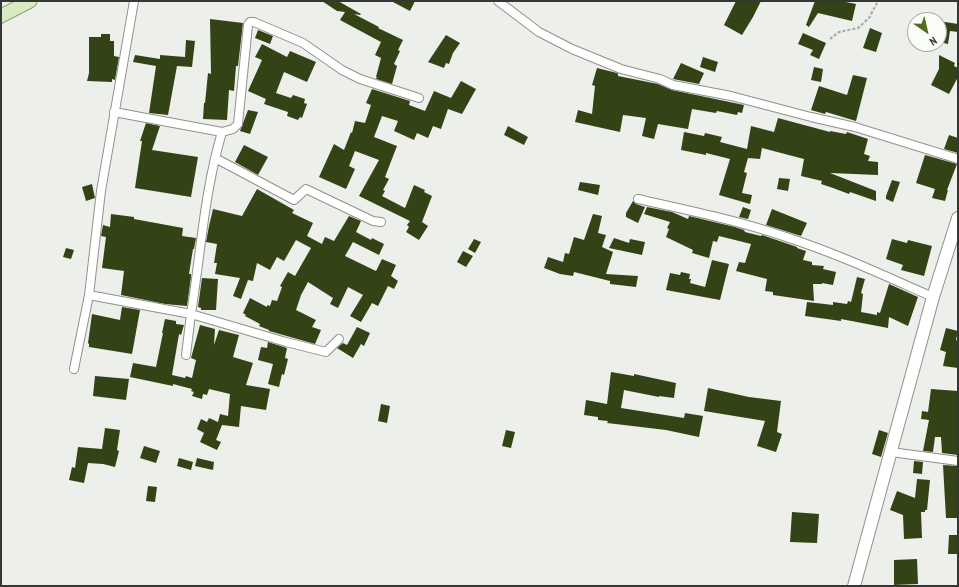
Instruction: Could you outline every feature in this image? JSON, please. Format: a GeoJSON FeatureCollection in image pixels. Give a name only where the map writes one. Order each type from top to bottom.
{"type":"FeatureCollection","features":[{"type":"Feature","properties":{"kind":"main road"},"geometry":{"type":"LineString","coordinates":[[1,16],[30,1]]}},
{"type":"Feature","properties":{"kind":"street"},"geometry":{"type":"LineString","coordinates":[[74,369],[89,295],[101,191],[134,1]]}},
{"type":"Feature","properties":{"kind":"street"},"geometry":{"type":"LineString","coordinates":[[498,1],[539,32],[572,49],[621,69],[660,79],[673,85],[731,96],[855,127],[958,159]]}},
{"type":"Feature","properties":{"kind":"street"},"geometry":{"type":"LineString","coordinates":[[114,112],[222,132],[233,129],[238,124],[248,25],[250,22],[254,22],[303,43],[342,70],[360,79],[419,98]]}},
{"type":"Feature","properties":{"kind":"street"},"geometry":{"type":"LineString","coordinates":[[186,355],[198,270],[205,205],[222,132]]}},
{"type":"Feature","properties":{"kind":"street"},"geometry":{"type":"LineString","coordinates":[[215,158],[294,200],[306,189],[374,221],[381,222]]}},
{"type":"Feature","properties":{"kind":"street"},"geometry":{"type":"LineString","coordinates":[[638,199],[722,218],[789,238],[858,264],[933,298]]}},
{"type":"Feature","properties":{"kind":"street"},"geometry":{"type":"LineString","coordinates":[[854,586],[933,298],[958,218]]}},
{"type":"Feature","properties":{"kind":"street"},"geometry":{"type":"LineString","coordinates":[[89,295],[191,314],[286,342],[326,352],[339,339]]}},
{"type":"Feature","properties":{"kind":"street"},"geometry":{"type":"LineString","coordinates":[[891,452],[958,461]]}},
{"type":"Feature","properties":{"kind":"path"},"geometry":{"type":"LineString","coordinates":[[830,39],[840,32],[858,28],[869,18],[878,1]]}},
{"type":"Feature","properties":{"kind":"building"},"geometry":{"type":"Polygon","coordinates":[[[322,1],[338,1],[361,14],[354,14],[403,40],[394,64],[397,66],[392,84],[376,79],[381,58],[375,55],[381,42],[340,20],[345,12],[337,11],[322,1]]]}},
{"type":"Feature","properties":{"kind":"building"},"geometry":{"type":"Polygon","coordinates":[[[391,1],[415,1],[410,11],[391,1]]]}},
{"type":"Feature","properties":{"kind":"building"},"geometry":{"type":"Polygon","coordinates":[[[736,1],[761,1],[742,35],[724,25],[736,1]]]}},
{"type":"Feature","properties":{"kind":"building"},"geometry":{"type":"Polygon","coordinates":[[[815,1],[841,1],[856,4],[852,21],[818,13],[809,27],[806,25],[815,1]]]}},
{"type":"Feature","properties":{"kind":"building"},"geometry":{"type":"Polygon","coordinates":[[[210,19],[243,23],[238,66],[236,66],[234,91],[229,90],[227,120],[203,119],[208,73],[211,74],[210,19]]]}},
{"type":"Feature","properties":{"kind":"building"},"geometry":{"type":"Polygon","coordinates":[[[947,22],[958,24],[958,32],[950,31],[948,44],[947,22]]]}},
{"type":"Feature","properties":{"kind":"building"},"geometry":{"type":"Polygon","coordinates":[[[870,28],[882,33],[876,52],[863,48],[870,28]]]}},
{"type":"Feature","properties":{"kind":"building"},"geometry":{"type":"Polygon","coordinates":[[[258,30],[273,36],[270,44],[255,38],[258,30]]]}},
{"type":"Feature","properties":{"kind":"building"},"geometry":{"type":"Polygon","coordinates":[[[803,33],[826,43],[819,59],[810,55],[813,50],[798,44],[803,33]]]}},
{"type":"Feature","properties":{"kind":"building"},"geometry":{"type":"Polygon","coordinates":[[[101,34],[110,34],[110,41],[114,41],[114,56],[119,57],[115,80],[112,79],[112,82],[87,81],[89,73],[89,37],[101,37],[101,34]]]}},
{"type":"Feature","properties":{"kind":"building"},"geometry":{"type":"Polygon","coordinates":[[[446,35],[460,43],[453,53],[449,64],[446,63],[444,68],[428,62],[446,35]]]}},
{"type":"Feature","properties":{"kind":"building"},"geometry":{"type":"Polygon","coordinates":[[[186,40],[195,41],[192,67],[177,66],[168,115],[149,113],[156,66],[133,62],[135,55],[160,59],[160,55],[185,57],[186,40]]]}},
{"type":"Feature","properties":{"kind":"building"},"geometry":{"type":"Polygon","coordinates":[[[262,44],[287,57],[290,51],[316,62],[307,82],[284,72],[276,93],[291,98],[293,95],[305,99],[304,103],[307,104],[302,118],[300,117],[298,120],[287,116],[288,112],[264,104],[266,99],[248,91],[262,60],[255,57],[262,44]]]}},
{"type":"Feature","properties":{"kind":"building"},"geometry":{"type":"Polygon","coordinates":[[[939,55],[955,63],[954,66],[958,68],[958,77],[949,94],[931,85],[939,69],[939,55]]]}},
{"type":"Feature","properties":{"kind":"building"},"geometry":{"type":"Polygon","coordinates":[[[703,57],[718,62],[715,72],[700,67],[703,57]]]}},
{"type":"Feature","properties":{"kind":"building"},"geometry":{"type":"Polygon","coordinates":[[[681,63],[704,73],[699,84],[673,79],[681,63]]]}},
{"type":"Feature","properties":{"kind":"building"},"geometry":{"type":"Polygon","coordinates":[[[814,67],[823,69],[821,82],[811,80],[814,67]]]}},
{"type":"Feature","properties":{"kind":"building"},"geometry":{"type":"Polygon","coordinates":[[[597,68],[617,73],[618,76],[658,84],[672,90],[744,105],[742,113],[738,112],[737,115],[717,111],[716,113],[692,109],[688,129],[658,124],[654,139],[642,136],[646,118],[623,115],[620,132],[575,122],[578,110],[592,114],[595,86],[592,85],[597,68]]]}},
{"type":"Feature","properties":{"kind":"building"},"geometry":{"type":"Polygon","coordinates":[[[853,75],[867,78],[856,121],[826,112],[825,114],[811,110],[819,86],[847,95],[853,75]]]}},
{"type":"Feature","properties":{"kind":"building"},"geometry":{"type":"Polygon","coordinates":[[[461,81],[476,89],[462,114],[448,109],[441,129],[433,126],[428,138],[417,133],[414,140],[394,131],[398,121],[382,116],[374,137],[397,146],[385,177],[389,179],[383,190],[385,191],[382,196],[405,208],[414,185],[425,190],[424,192],[432,196],[422,222],[428,226],[419,240],[406,232],[409,227],[407,225],[410,221],[359,196],[379,160],[355,151],[349,166],[355,169],[346,189],[319,177],[334,144],[344,150],[351,132],[352,133],[355,121],[365,123],[371,105],[366,103],[372,89],[410,101],[409,105],[425,111],[434,91],[451,98],[461,81]]]}},
{"type":"Feature","properties":{"kind":"building"},"geometry":{"type":"Polygon","coordinates":[[[248,110],[258,112],[250,134],[240,131],[248,110]]]}},
{"type":"Feature","properties":{"kind":"building"},"geometry":{"type":"Polygon","coordinates":[[[778,118],[830,132],[846,134],[847,132],[868,139],[864,154],[870,156],[868,161],[878,162],[878,175],[830,173],[876,191],[876,201],[850,192],[849,194],[821,184],[822,181],[801,176],[804,159],[762,148],[760,159],[748,158],[744,172],[747,173],[742,193],[752,195],[750,204],[719,195],[730,159],[706,153],[706,155],[681,150],[684,132],[704,136],[705,133],[722,137],[720,142],[747,149],[751,126],[774,132],[778,118]]]}},
{"type":"Feature","properties":{"kind":"building"},"geometry":{"type":"Polygon","coordinates":[[[146,123],[160,126],[152,150],[198,157],[191,197],[135,188],[142,141],[140,141],[146,123]]]}},
{"type":"Feature","properties":{"kind":"building"},"geometry":{"type":"Polygon","coordinates":[[[508,126],[528,137],[524,145],[504,135],[508,126]]]}},
{"type":"Feature","properties":{"kind":"building"},"geometry":{"type":"Polygon","coordinates":[[[949,135],[958,138],[958,153],[944,149],[949,135]]]}},
{"type":"Feature","properties":{"kind":"building"},"geometry":{"type":"Polygon","coordinates":[[[244,145],[268,157],[258,175],[235,162],[244,145]]]}},
{"type":"Feature","properties":{"kind":"building"},"geometry":{"type":"Polygon","coordinates":[[[925,155],[957,164],[947,190],[945,201],[932,198],[935,189],[916,183],[925,155]]]}},
{"type":"Feature","properties":{"kind":"building"},"geometry":{"type":"Polygon","coordinates":[[[779,178],[790,179],[788,191],[777,189],[779,178]]]}},
{"type":"Feature","properties":{"kind":"building"},"geometry":{"type":"Polygon","coordinates":[[[892,180],[900,182],[893,202],[886,199],[892,180]]]}},
{"type":"Feature","properties":{"kind":"building"},"geometry":{"type":"Polygon","coordinates":[[[580,182],[600,185],[598,195],[578,190],[580,182]]]}},
{"type":"Feature","properties":{"kind":"building"},"geometry":{"type":"Polygon","coordinates":[[[92,184],[95,198],[86,201],[82,187],[92,184]]]}},
{"type":"Feature","properties":{"kind":"building"},"geometry":{"type":"Polygon","coordinates":[[[257,189],[294,210],[292,213],[313,223],[307,236],[322,244],[325,237],[334,241],[349,216],[361,221],[356,232],[371,240],[372,238],[384,244],[379,255],[353,242],[345,256],[376,271],[382,259],[396,265],[391,276],[398,281],[394,289],[388,286],[378,306],[372,303],[361,322],[350,316],[363,295],[348,287],[338,308],[330,304],[333,298],[308,282],[301,295],[296,310],[316,320],[312,327],[321,330],[315,344],[269,331],[245,316],[246,315],[243,313],[250,298],[267,307],[267,305],[270,306],[272,300],[277,301],[282,287],[280,286],[288,272],[295,276],[311,248],[296,240],[284,261],[277,257],[270,270],[257,263],[253,281],[248,280],[241,299],[233,296],[240,278],[215,274],[217,263],[214,263],[217,244],[206,242],[209,226],[213,209],[242,216],[257,189]]]}},
{"type":"Feature","properties":{"kind":"building"},"geometry":{"type":"Polygon","coordinates":[[[633,201],[636,204],[645,207],[638,223],[626,217],[626,213],[633,201]]]}},
{"type":"Feature","properties":{"kind":"building"},"geometry":{"type":"Polygon","coordinates":[[[647,207],[672,212],[688,219],[689,216],[735,227],[744,230],[745,232],[762,235],[797,247],[806,251],[803,260],[812,262],[812,265],[824,266],[823,269],[836,272],[833,285],[822,283],[813,284],[814,301],[773,295],[773,292],[765,291],[767,279],[736,271],[739,262],[745,263],[751,244],[719,236],[717,242],[713,241],[709,258],[692,253],[693,250],[666,237],[669,229],[667,228],[670,222],[644,214],[647,207]]]}},
{"type":"Feature","properties":{"kind":"building"},"geometry":{"type":"Polygon","coordinates":[[[743,207],[751,210],[748,219],[739,217],[743,207]]]}},
{"type":"Feature","properties":{"kind":"building"},"geometry":{"type":"Polygon","coordinates":[[[772,209],[807,223],[801,236],[766,225],[772,209]]]}},
{"type":"Feature","properties":{"kind":"building"},"geometry":{"type":"Polygon","coordinates":[[[111,214],[134,217],[134,219],[183,228],[182,236],[196,238],[189,274],[191,274],[191,277],[187,306],[165,304],[121,295],[124,271],[102,268],[106,237],[101,236],[103,225],[110,227],[111,214]]]}},
{"type":"Feature","properties":{"kind":"building"},"geometry":{"type":"Polygon","coordinates":[[[593,214],[602,216],[598,233],[606,235],[602,247],[613,252],[606,274],[638,276],[636,287],[610,284],[610,281],[574,272],[573,276],[560,274],[544,268],[548,257],[563,262],[565,253],[569,254],[574,237],[584,240],[593,214]]]}},
{"type":"Feature","properties":{"kind":"building"},"geometry":{"type":"Polygon","coordinates":[[[614,238],[629,243],[630,239],[645,242],[642,255],[609,248],[614,238]]]}},
{"type":"Feature","properties":{"kind":"building"},"geometry":{"type":"Polygon","coordinates":[[[474,239],[481,242],[475,253],[468,249],[474,239]]]}},
{"type":"Feature","properties":{"kind":"building"},"geometry":{"type":"Polygon","coordinates":[[[892,239],[907,243],[908,240],[932,246],[924,276],[901,270],[903,265],[886,259],[892,239]]]}},
{"type":"Feature","properties":{"kind":"building"},"geometry":{"type":"Polygon","coordinates":[[[66,248],[74,250],[71,259],[63,257],[66,248]]]}},
{"type":"Feature","properties":{"kind":"building"},"geometry":{"type":"Polygon","coordinates":[[[463,251],[473,256],[466,267],[457,262],[463,251]]]}},
{"type":"Feature","properties":{"kind":"building"},"geometry":{"type":"Polygon","coordinates":[[[712,260],[729,264],[720,300],[666,290],[670,273],[680,275],[681,272],[690,274],[690,283],[705,287],[712,260]]]}},
{"type":"Feature","properties":{"kind":"building"},"geometry":{"type":"Polygon","coordinates":[[[857,277],[865,279],[861,293],[863,294],[861,312],[877,315],[877,312],[880,313],[889,284],[918,297],[908,326],[889,317],[888,328],[841,319],[841,321],[805,316],[807,302],[833,305],[833,302],[847,304],[848,301],[851,302],[857,277]]]}},
{"type":"Feature","properties":{"kind":"building"},"geometry":{"type":"Polygon","coordinates":[[[202,278],[218,279],[216,310],[201,310],[201,308],[198,307],[202,278]]]}},
{"type":"Feature","properties":{"kind":"building"},"geometry":{"type":"Polygon","coordinates":[[[122,307],[140,310],[132,354],[89,347],[88,343],[92,314],[120,320],[122,307]]]}},
{"type":"Feature","properties":{"kind":"building"},"geometry":{"type":"Polygon","coordinates":[[[165,319],[176,321],[176,324],[184,325],[181,335],[179,334],[172,375],[192,378],[196,360],[191,358],[200,325],[215,329],[214,345],[219,330],[239,335],[233,357],[253,363],[246,385],[270,389],[266,410],[241,406],[239,427],[222,425],[216,440],[221,442],[217,450],[200,442],[204,433],[197,429],[201,419],[207,422],[209,418],[218,422],[220,414],[228,416],[230,394],[209,389],[207,395],[203,394],[202,399],[192,396],[194,392],[191,391],[192,389],[173,384],[173,386],[130,377],[133,363],[156,367],[165,319]]]}},
{"type":"Feature","properties":{"kind":"building"},"geometry":{"type":"Polygon","coordinates":[[[357,327],[370,333],[364,346],[361,344],[353,358],[337,348],[343,343],[347,345],[357,327]]]}},
{"type":"Feature","properties":{"kind":"building"},"geometry":{"type":"Polygon","coordinates":[[[946,328],[958,331],[956,340],[958,341],[958,368],[943,366],[946,352],[940,350],[946,328]]]}},
{"type":"Feature","properties":{"kind":"building"},"geometry":{"type":"Polygon","coordinates":[[[268,342],[287,348],[285,358],[288,359],[279,387],[268,384],[273,364],[258,360],[261,347],[267,348],[268,342]]]}},
{"type":"Feature","properties":{"kind":"building"},"geometry":{"type":"Polygon","coordinates":[[[611,372],[634,376],[634,374],[676,383],[674,398],[659,397],[624,390],[621,408],[684,418],[685,413],[703,416],[699,437],[666,430],[607,423],[608,421],[598,420],[598,417],[584,415],[586,400],[607,404],[611,372]]]}},
{"type":"Feature","properties":{"kind":"building"},"geometry":{"type":"Polygon","coordinates":[[[95,376],[129,379],[126,400],[93,396],[95,376]]]}},
{"type":"Feature","properties":{"kind":"building"},"geometry":{"type":"Polygon","coordinates":[[[708,388],[749,397],[781,401],[777,432],[782,434],[776,452],[757,446],[765,421],[704,411],[708,388]]]}},
{"type":"Feature","properties":{"kind":"building"},"geometry":{"type":"Polygon","coordinates":[[[931,389],[958,391],[958,455],[942,453],[941,437],[935,437],[933,452],[923,451],[929,420],[921,419],[922,411],[928,412],[931,389]]]}},
{"type":"Feature","properties":{"kind":"building"},"geometry":{"type":"Polygon","coordinates":[[[381,404],[390,406],[387,423],[378,421],[381,404]]]}},
{"type":"Feature","properties":{"kind":"building"},"geometry":{"type":"Polygon","coordinates":[[[105,428],[120,430],[117,450],[119,451],[115,467],[103,464],[88,463],[84,483],[69,480],[72,467],[75,468],[78,447],[102,449],[105,428]]]}},
{"type":"Feature","properties":{"kind":"building"},"geometry":{"type":"Polygon","coordinates":[[[506,430],[515,432],[511,448],[502,446],[506,430]]]}},
{"type":"Feature","properties":{"kind":"building"},"geometry":{"type":"Polygon","coordinates":[[[879,430],[888,433],[881,457],[872,454],[879,430]]]}},
{"type":"Feature","properties":{"kind":"building"},"geometry":{"type":"Polygon","coordinates":[[[144,446],[160,451],[156,463],[140,458],[144,446]]]}},
{"type":"Feature","properties":{"kind":"building"},"geometry":{"type":"Polygon","coordinates":[[[179,458],[193,462],[191,470],[177,466],[179,458]]]}},
{"type":"Feature","properties":{"kind":"building"},"geometry":{"type":"Polygon","coordinates":[[[197,458],[214,462],[213,470],[195,466],[197,458]]]}},
{"type":"Feature","properties":{"kind":"building"},"geometry":{"type":"Polygon","coordinates":[[[914,461],[923,462],[922,474],[913,473],[914,461]]]}},
{"type":"Feature","properties":{"kind":"building"},"geometry":{"type":"Polygon","coordinates":[[[943,465],[958,466],[958,518],[946,518],[943,465]]]}},
{"type":"Feature","properties":{"kind":"building"},"geometry":{"type":"Polygon","coordinates":[[[917,479],[930,480],[927,510],[925,510],[925,512],[921,512],[922,538],[904,539],[903,515],[890,510],[897,491],[915,498],[917,479]]]}},
{"type":"Feature","properties":{"kind":"building"},"geometry":{"type":"Polygon","coordinates":[[[148,486],[157,487],[155,502],[146,501],[148,486]]]}},
{"type":"Feature","properties":{"kind":"building"},"geometry":{"type":"Polygon","coordinates":[[[792,512],[819,514],[817,543],[790,542],[792,512]]]}},
{"type":"Feature","properties":{"kind":"building"},"geometry":{"type":"Polygon","coordinates":[[[949,535],[958,535],[958,554],[948,554],[949,535]]]}},
{"type":"Feature","properties":{"kind":"building"},"geometry":{"type":"Polygon","coordinates":[[[917,559],[918,584],[894,585],[894,560],[917,559]]]}}]}
